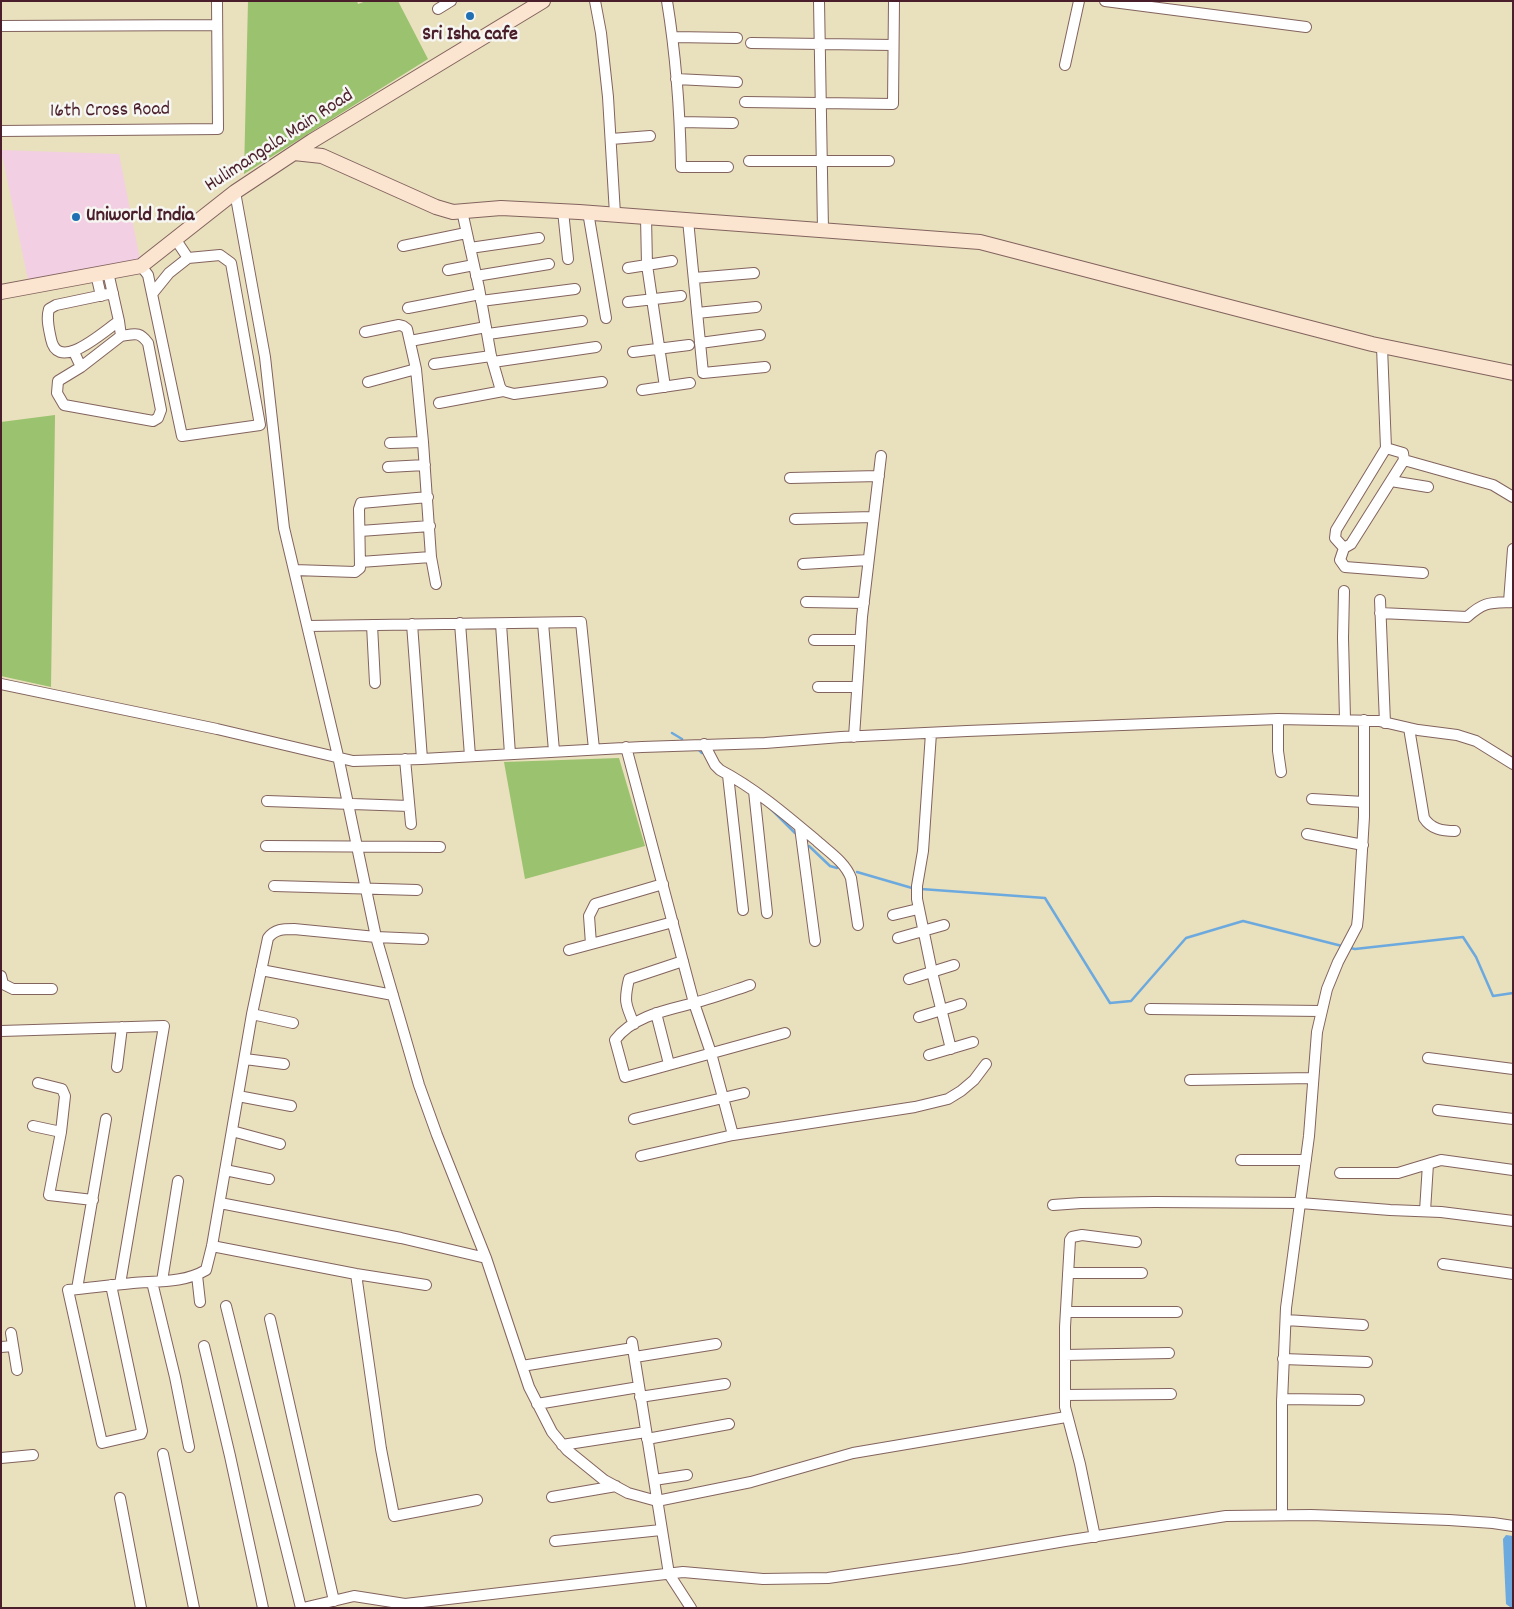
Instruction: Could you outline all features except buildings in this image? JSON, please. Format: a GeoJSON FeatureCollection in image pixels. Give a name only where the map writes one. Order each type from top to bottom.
{"type":"FeatureCollection","features":[{"type":"Feature","properties":{"kind":"street"},"geometry":{"type":"LineString","coordinates":[[1,26],[217,25],[217,1]]}},
{"type":"Feature","properties":{"kind":"street"},"geometry":{"type":"LineString","coordinates":[[438,9],[451,1]]}},
{"type":"Feature","properties":{"kind":"street"},"geometry":{"type":"LineString","coordinates":[[595,1],[605,62],[612,139],[614,214]]}},
{"type":"Feature","properties":{"kind":"street"},"geometry":{"type":"LineString","coordinates":[[667,1],[673,37],[680,122],[681,166],[728,167]]}},
{"type":"Feature","properties":{"kind":"street"},"geometry":{"type":"LineString","coordinates":[[819,1],[823,230]]}},
{"type":"Feature","properties":{"kind":"street"},"geometry":{"type":"LineString","coordinates":[[745,102],[893,104],[894,1]]}},
{"type":"Feature","properties":{"kind":"street"},"geometry":{"type":"LineString","coordinates":[[1065,65],[1079,1]]}},
{"type":"Feature","properties":{"kind":"street"},"geometry":{"type":"LineString","coordinates":[[1105,1],[1306,27]]}},
{"type":"Feature","properties":{"kind":"street","name":"Hulimangala Main Road"},"geometry":{"type":"LineString","coordinates":[[1,292],[141,266],[235,192],[294,153],[534,4]]}},
{"type":"Feature","properties":{"kind":"street","name":"16th Cross Road"},"geometry":{"type":"LineString","coordinates":[[1,131],[218,128],[217,25]]}},
{"type":"Feature","properties":{"kind":"street"},"geometry":{"type":"LineString","coordinates":[[673,37],[737,38]]}},
{"type":"Feature","properties":{"kind":"street"},"geometry":{"type":"LineString","coordinates":[[751,43],[893,45]]}},
{"type":"Feature","properties":{"kind":"street"},"geometry":{"type":"LineString","coordinates":[[676,79],[737,82]]}},
{"type":"Feature","properties":{"kind":"street"},"geometry":{"type":"LineString","coordinates":[[680,122],[733,123]]}},
{"type":"Feature","properties":{"kind":"street"},"geometry":{"type":"LineString","coordinates":[[612,139],[650,136]]}},
{"type":"Feature","properties":{"kind":"street"},"geometry":{"type":"LineString","coordinates":[[294,153],[322,156],[436,207],[453,212],[501,208],[588,212],[980,242],[1382,346],[1513,373]]}},
{"type":"Feature","properties":{"kind":"street"},"geometry":{"type":"LineString","coordinates":[[749,161],[889,161]]}},
{"type":"Feature","properties":{"kind":"street"},"geometry":{"type":"LineString","coordinates":[[235,192],[265,357],[284,528],[338,756],[376,936],[434,1127],[486,1258],[529,1388],[552,1432],[562,1445],[592,1472],[628,1493],[657,1501],[751,1482],[853,1453],[1066,1416]]}},
{"type":"Feature","properties":{"kind":"street"},"geometry":{"type":"LineString","coordinates":[[563,211],[568,259]]}},
{"type":"Feature","properties":{"kind":"street"},"geometry":{"type":"LineString","coordinates":[[462,212],[481,297],[492,359],[500,387],[503,391]]}},
{"type":"Feature","properties":{"kind":"street"},"geometry":{"type":"LineString","coordinates":[[588,212],[606,318]]}},
{"type":"Feature","properties":{"kind":"street"},"geometry":{"type":"LineString","coordinates":[[646,217],[647,265],[665,387]]}},
{"type":"Feature","properties":{"kind":"street"},"geometry":{"type":"LineString","coordinates":[[688,220],[703,373],[765,366]]}},
{"type":"Feature","properties":{"kind":"street"},"geometry":{"type":"LineString","coordinates":[[403,246],[466,233]]}},
{"type":"Feature","properties":{"kind":"street"},"geometry":{"type":"LineString","coordinates":[[470,248],[539,238]]}},
{"type":"Feature","properties":{"kind":"street"},"geometry":{"type":"LineString","coordinates":[[176,240],[188,258]]}},
{"type":"Feature","properties":{"kind":"street"},"geometry":{"type":"LineString","coordinates":[[141,266],[148,274],[152,294],[182,436],[260,425],[231,263],[220,255],[188,258],[169,273],[152,294]]}},
{"type":"Feature","properties":{"kind":"street"},"geometry":{"type":"LineString","coordinates":[[628,268],[672,261]]}},
{"type":"Feature","properties":{"kind":"street"},"geometry":{"type":"LineString","coordinates":[[476,276],[549,264]]}},
{"type":"Feature","properties":{"kind":"street"},"geometry":{"type":"LineString","coordinates":[[448,270],[474,265]]}},
{"type":"Feature","properties":{"kind":"street"},"geometry":{"type":"LineString","coordinates":[[102,273],[113,293],[121,336]]}},
{"type":"Feature","properties":{"kind":"street"},"geometry":{"type":"LineString","coordinates":[[101,296],[102,273]]}},
{"type":"Feature","properties":{"kind":"street"},"geometry":{"type":"LineString","coordinates":[[694,278],[754,273]]}},
{"type":"Feature","properties":{"kind":"street"},"geometry":{"type":"LineString","coordinates":[[408,308],[481,297],[575,289]]}},
{"type":"Feature","properties":{"kind":"street"},"geometry":{"type":"LineString","coordinates":[[113,293],[56,305],[49,309],[47,317],[52,344],[56,351],[63,354],[74,352],[118,321]]}},
{"type":"Feature","properties":{"kind":"street"},"geometry":{"type":"LineString","coordinates":[[628,302],[681,296]]}},
{"type":"Feature","properties":{"kind":"street"},"geometry":{"type":"LineString","coordinates":[[697,312],[756,307]]}},
{"type":"Feature","properties":{"kind":"street"},"geometry":{"type":"LineString","coordinates":[[410,341],[582,321]]}},
{"type":"Feature","properties":{"kind":"street"},"geometry":{"type":"LineString","coordinates":[[365,332],[402,326],[408,332],[416,369],[426,465],[431,557],[436,584]]}},
{"type":"Feature","properties":{"kind":"street"},"geometry":{"type":"LineString","coordinates":[[142,335],[148,343],[161,410],[158,418],[153,421],[64,405],[56,394],[58,381],[121,336],[142,335]]}},
{"type":"Feature","properties":{"kind":"street"},"geometry":{"type":"LineString","coordinates":[[700,343],[760,335]]}},
{"type":"Feature","properties":{"kind":"street"},"geometry":{"type":"LineString","coordinates":[[633,352],[689,345]]}},
{"type":"Feature","properties":{"kind":"street"},"geometry":{"type":"LineString","coordinates":[[1344,548],[1335,538],[1336,530],[1386,448],[1382,346]]}},
{"type":"Feature","properties":{"kind":"street"},"geometry":{"type":"LineString","coordinates":[[434,364],[596,347]]}},
{"type":"Feature","properties":{"kind":"street"},"geometry":{"type":"LineString","coordinates":[[74,352],[80,367]]}},
{"type":"Feature","properties":{"kind":"street"},"geometry":{"type":"LineString","coordinates":[[368,382],[416,369]]}},
{"type":"Feature","properties":{"kind":"street"},"geometry":{"type":"LineString","coordinates":[[438,403],[503,391],[514,394],[602,382]]}},
{"type":"Feature","properties":{"kind":"street"},"geometry":{"type":"LineString","coordinates":[[642,390],[690,383]]}},
{"type":"Feature","properties":{"kind":"street"},"geometry":{"type":"LineString","coordinates":[[390,443],[423,442]]}},
{"type":"Feature","properties":{"kind":"street"},"geometry":{"type":"LineString","coordinates":[[1386,448],[1403,452],[1404,460],[1351,544],[1344,548],[1340,560],[1345,567],[1423,572]]}},
{"type":"Feature","properties":{"kind":"street"},"geometry":{"type":"LineString","coordinates":[[854,737],[860,640],[881,456]]}},
{"type":"Feature","properties":{"kind":"street"},"geometry":{"type":"LineString","coordinates":[[1404,460],[1493,485],[1513,497]]}},
{"type":"Feature","properties":{"kind":"street"},"geometry":{"type":"LineString","coordinates":[[388,467],[426,465]]}},
{"type":"Feature","properties":{"kind":"street"},"geometry":{"type":"LineString","coordinates":[[790,478],[879,476]]}},
{"type":"Feature","properties":{"kind":"street"},"geometry":{"type":"LineString","coordinates":[[1390,481],[1428,486]]}},
{"type":"Feature","properties":{"kind":"street"},"geometry":{"type":"LineString","coordinates":[[294,570],[354,572],[360,568],[359,509],[361,503],[428,497]]}},
{"type":"Feature","properties":{"kind":"street"},"geometry":{"type":"LineString","coordinates":[[795,519],[874,517]]}},
{"type":"Feature","properties":{"kind":"street"},"geometry":{"type":"LineString","coordinates":[[360,531],[430,526]]}},
{"type":"Feature","properties":{"kind":"street"},"geometry":{"type":"LineString","coordinates":[[1380,613],[1467,617],[1478,607],[1487,603],[1511,602],[1513,549]]}},
{"type":"Feature","properties":{"kind":"street"},"geometry":{"type":"LineString","coordinates":[[360,562],[431,557]]}},
{"type":"Feature","properties":{"kind":"street"},"geometry":{"type":"LineString","coordinates":[[803,564],[868,560]]}},
{"type":"Feature","properties":{"kind":"street"},"geometry":{"type":"LineString","coordinates":[[1344,591],[1345,719]]}},
{"type":"Feature","properties":{"kind":"street"},"geometry":{"type":"LineString","coordinates":[[1380,600],[1386,723]]}},
{"type":"Feature","properties":{"kind":"street"},"geometry":{"type":"LineString","coordinates":[[806,602],[864,603]]}},
{"type":"Feature","properties":{"kind":"street"},"geometry":{"type":"LineString","coordinates":[[308,626],[581,622],[594,748]]}},
{"type":"Feature","properties":{"kind":"street"},"geometry":{"type":"LineString","coordinates":[[460,623],[470,756]]}},
{"type":"Feature","properties":{"kind":"street"},"geometry":{"type":"LineString","coordinates":[[543,623],[554,751]]}},
{"type":"Feature","properties":{"kind":"street"},"geometry":{"type":"LineString","coordinates":[[412,624],[422,759]]}},
{"type":"Feature","properties":{"kind":"street"},"geometry":{"type":"LineString","coordinates":[[501,624],[510,754]]}},
{"type":"Feature","properties":{"kind":"street"},"geometry":{"type":"LineString","coordinates":[[372,625],[375,683]]}},
{"type":"Feature","properties":{"kind":"street"},"geometry":{"type":"LineString","coordinates":[[814,640],[860,640]]}},
{"type":"Feature","properties":{"kind":"street"},"geometry":{"type":"LineString","coordinates":[[1,684],[338,756],[353,761],[422,759],[594,748],[765,743],[1187,721],[1278,719],[1364,720],[1457,735],[1476,741],[1511,761]]}},
{"type":"Feature","properties":{"kind":"street"},"geometry":{"type":"LineString","coordinates":[[818,687],[857,687]]}},
{"type":"Feature","properties":{"kind":"street"},"geometry":{"type":"LineString","coordinates":[[1278,719],[1278,751],[1281,772]]}},
{"type":"Feature","properties":{"kind":"street"},"geometry":{"type":"LineString","coordinates":[[1282,1515],[1282,1399],[1286,1320],[1306,1160],[1317,1032],[1327,989],[1342,952],[1354,932],[1358,917],[1364,802],[1364,720]]}},
{"type":"Feature","properties":{"kind":"street"},"geometry":{"type":"LineString","coordinates":[[1409,728],[1424,818],[1428,824],[1439,830],[1455,832]]}},
{"type":"Feature","properties":{"kind":"street"},"geometry":{"type":"LineString","coordinates":[[931,733],[923,851],[917,886],[918,909],[951,1049]]}},
{"type":"Feature","properties":{"kind":"street"},"geometry":{"type":"LineString","coordinates":[[704,744],[715,765],[720,770],[754,793],[765,798],[837,859],[848,871],[851,878],[858,925]]}},
{"type":"Feature","properties":{"kind":"street"},"geometry":{"type":"LineString","coordinates":[[626,747],[694,1003],[711,1053],[734,1135]]}},
{"type":"Feature","properties":{"kind":"street"},"geometry":{"type":"LineString","coordinates":[[405,759],[411,824]]}},
{"type":"Feature","properties":{"kind":"street"},"geometry":{"type":"LineString","coordinates":[[730,776],[744,910]]}},
{"type":"Feature","properties":{"kind":"street"},"geometry":{"type":"LineString","coordinates":[[754,793],[766,913]]}},
{"type":"Feature","properties":{"kind":"street"},"geometry":{"type":"LineString","coordinates":[[1312,799],[1364,802]]}},
{"type":"Feature","properties":{"kind":"street"},"geometry":{"type":"LineString","coordinates":[[268,801],[409,806]]}},
{"type":"Feature","properties":{"kind":"street"},"geometry":{"type":"LineString","coordinates":[[800,827],[815,941]]}},
{"type":"Feature","properties":{"kind":"street"},"geometry":{"type":"LineString","coordinates":[[1307,834],[1362,845]]}},
{"type":"Feature","properties":{"kind":"street"},"geometry":{"type":"LineString","coordinates":[[266,846],[440,847]]}},
{"type":"Feature","properties":{"kind":"street"},"geometry":{"type":"LineString","coordinates":[[591,944],[589,916],[595,904],[663,884]]}},
{"type":"Feature","properties":{"kind":"street"},"geometry":{"type":"LineString","coordinates":[[274,886],[417,890]]}},
{"type":"Feature","properties":{"kind":"street"},"geometry":{"type":"LineString","coordinates":[[893,915],[918,909]]}},
{"type":"Feature","properties":{"kind":"street"},"geometry":{"type":"LineString","coordinates":[[569,950],[673,922]]}},
{"type":"Feature","properties":{"kind":"street"},"geometry":{"type":"LineString","coordinates":[[898,938],[944,925]]}},
{"type":"Feature","properties":{"kind":"street"},"geometry":{"type":"LineString","coordinates":[[1,1032],[164,1026],[115,1285],[142,1431],[141,1434],[102,1443],[68,1290],[115,1285],[180,1279],[198,1275],[206,1270],[220,1203],[252,1014],[268,938],[273,932],[294,928],[423,939]]}},
{"type":"Feature","properties":{"kind":"street"},"geometry":{"type":"LineString","coordinates":[[634,1024],[627,1008],[625,996],[629,979],[683,961]]}},
{"type":"Feature","properties":{"kind":"street"},"geometry":{"type":"LineString","coordinates":[[909,979],[954,965]]}},
{"type":"Feature","properties":{"kind":"street"},"geometry":{"type":"LineString","coordinates":[[261,970],[393,995]]}},
{"type":"Feature","properties":{"kind":"street"},"geometry":{"type":"LineString","coordinates":[[1,976],[4,984],[13,989],[52,989]]}},
{"type":"Feature","properties":{"kind":"street"},"geometry":{"type":"LineString","coordinates":[[750,985],[694,1003],[670,1008],[624,1029],[615,1040],[625,1077],[785,1034]]}},
{"type":"Feature","properties":{"kind":"street"},"geometry":{"type":"LineString","coordinates":[[919,1017],[961,1004]]}},
{"type":"Feature","properties":{"kind":"street"},"geometry":{"type":"LineString","coordinates":[[1150,1009],[1321,1011]]}},
{"type":"Feature","properties":{"kind":"street"},"geometry":{"type":"LineString","coordinates":[[656,1013],[669,1064]]}},
{"type":"Feature","properties":{"kind":"street"},"geometry":{"type":"LineString","coordinates":[[252,1014],[292,1022]]}},
{"type":"Feature","properties":{"kind":"street"},"geometry":{"type":"LineString","coordinates":[[117,1067],[122,1028]]}},
{"type":"Feature","properties":{"kind":"street"},"geometry":{"type":"LineString","coordinates":[[929,1055],[973,1042]]}},
{"type":"Feature","properties":{"kind":"street"},"geometry":{"type":"LineString","coordinates":[[1428,1058],[1513,1069]]}},
{"type":"Feature","properties":{"kind":"street"},"geometry":{"type":"LineString","coordinates":[[245,1059],[284,1064]]}},
{"type":"Feature","properties":{"kind":"street"},"geometry":{"type":"LineString","coordinates":[[641,1156],[734,1135],[915,1107],[948,1099],[961,1092],[974,1080],[986,1064]]}},
{"type":"Feature","properties":{"kind":"street"},"geometry":{"type":"LineString","coordinates":[[1190,1080],[1313,1078]]}},
{"type":"Feature","properties":{"kind":"street"},"geometry":{"type":"LineString","coordinates":[[38,1083],[62,1089],[66,1096],[62,1132],[49,1194],[92,1200]]}},
{"type":"Feature","properties":{"kind":"street"},"geometry":{"type":"LineString","coordinates":[[634,1118],[744,1093]]}},
{"type":"Feature","properties":{"kind":"street"},"geometry":{"type":"LineString","coordinates":[[238,1096],[291,1106]]}},
{"type":"Feature","properties":{"kind":"street"},"geometry":{"type":"LineString","coordinates":[[1438,1110],[1513,1119]]}},
{"type":"Feature","properties":{"kind":"street"},"geometry":{"type":"LineString","coordinates":[[77,1289],[106,1119]]}},
{"type":"Feature","properties":{"kind":"street"},"geometry":{"type":"LineString","coordinates":[[33,1126],[62,1132]]}},
{"type":"Feature","properties":{"kind":"street"},"geometry":{"type":"LineString","coordinates":[[232,1131],[280,1144]]}},
{"type":"Feature","properties":{"kind":"street"},"geometry":{"type":"LineString","coordinates":[[1241,1160],[1306,1160]]}},
{"type":"Feature","properties":{"kind":"street"},"geometry":{"type":"LineString","coordinates":[[1340,1173],[1398,1172],[1440,1160],[1513,1170]]}},
{"type":"Feature","properties":{"kind":"street"},"geometry":{"type":"LineString","coordinates":[[1425,1211],[1428,1164]]}},
{"type":"Feature","properties":{"kind":"street"},"geometry":{"type":"LineString","coordinates":[[225,1170],[269,1179]]}},
{"type":"Feature","properties":{"kind":"street"},"geometry":{"type":"LineString","coordinates":[[178,1181],[157,1281],[189,1447]]}},
{"type":"Feature","properties":{"kind":"street"},"geometry":{"type":"LineString","coordinates":[[1053,1205],[1146,1202],[1300,1203],[1441,1212],[1513,1221]]}},
{"type":"Feature","properties":{"kind":"street"},"geometry":{"type":"LineString","coordinates":[[220,1203],[401,1238],[486,1258]]}},
{"type":"Feature","properties":{"kind":"street"},"geometry":{"type":"LineString","coordinates":[[1095,1537],[1080,1464],[1066,1416],[1065,1355],[1069,1247],[1072,1237],[1082,1235],[1136,1242]]}},
{"type":"Feature","properties":{"kind":"street"},"geometry":{"type":"LineString","coordinates":[[212,1246],[356,1274],[426,1285]]}},
{"type":"Feature","properties":{"kind":"street"},"geometry":{"type":"LineString","coordinates":[[1442,1264],[1513,1274]]}},
{"type":"Feature","properties":{"kind":"street"},"geometry":{"type":"LineString","coordinates":[[1068,1273],[1142,1273]]}},
{"type":"Feature","properties":{"kind":"street"},"geometry":{"type":"LineString","coordinates":[[356,1274],[381,1449],[394,1516],[478,1500]]}},
{"type":"Feature","properties":{"kind":"street"},"geometry":{"type":"LineString","coordinates":[[198,1275],[200,1302]]}},
{"type":"Feature","properties":{"kind":"street"},"geometry":{"type":"LineString","coordinates":[[226,1306],[302,1608],[354,1596],[405,1604],[683,1572],[763,1579],[828,1578],[1226,1516],[1282,1515],[1449,1520],[1513,1526]]}},
{"type":"Feature","properties":{"kind":"street"},"geometry":{"type":"LineString","coordinates":[[1066,1312],[1177,1312]]}},
{"type":"Feature","properties":{"kind":"street"},"geometry":{"type":"LineString","coordinates":[[270,1318],[334,1601]]}},
{"type":"Feature","properties":{"kind":"street"},"geometry":{"type":"LineString","coordinates":[[1286,1320],[1362,1324]]}},
{"type":"Feature","properties":{"kind":"street"},"geometry":{"type":"LineString","coordinates":[[11,1333],[17,1370]]}},
{"type":"Feature","properties":{"kind":"street"},"geometry":{"type":"LineString","coordinates":[[522,1366],[633,1349],[716,1344]]}},
{"type":"Feature","properties":{"kind":"street"},"geometry":{"type":"LineString","coordinates":[[1,1347],[13,1346]]}},
{"type":"Feature","properties":{"kind":"street"},"geometry":{"type":"LineString","coordinates":[[204,1346],[263,1608]]}},
{"type":"Feature","properties":{"kind":"street"},"geometry":{"type":"LineString","coordinates":[[633,1349],[669,1574],[691,1608]]}},
{"type":"Feature","properties":{"kind":"street"},"geometry":{"type":"LineString","coordinates":[[1065,1355],[1169,1353]]}},
{"type":"Feature","properties":{"kind":"street"},"geometry":{"type":"LineString","coordinates":[[1283,1359],[1367,1362]]}},
{"type":"Feature","properties":{"kind":"street"},"geometry":{"type":"LineString","coordinates":[[537,1404],[725,1384]]}},
{"type":"Feature","properties":{"kind":"street"},"geometry":{"type":"LineString","coordinates":[[1065,1395],[1171,1394]]}},
{"type":"Feature","properties":{"kind":"street"},"geometry":{"type":"LineString","coordinates":[[1282,1399],[1359,1400]]}},
{"type":"Feature","properties":{"kind":"street"},"geometry":{"type":"LineString","coordinates":[[562,1445],[646,1436],[729,1424]]}},
{"type":"Feature","properties":{"kind":"street"},"geometry":{"type":"LineString","coordinates":[[163,1454],[194,1608]]}},
{"type":"Feature","properties":{"kind":"street"},"geometry":{"type":"LineString","coordinates":[[1,1458],[33,1456]]}},
{"type":"Feature","properties":{"kind":"street"},"geometry":{"type":"LineString","coordinates":[[654,1480],[687,1475]]}},
{"type":"Feature","properties":{"kind":"street"},"geometry":{"type":"LineString","coordinates":[[552,1497],[616,1486]]}},
{"type":"Feature","properties":{"kind":"street"},"geometry":{"type":"LineString","coordinates":[[120,1498],[142,1608]]}},
{"type":"Feature","properties":{"kind":"street"},"geometry":{"type":"LineString","coordinates":[[555,1541],[661,1530]]}},
{"type":"Feature","properties":{"kind":"shaded area","name":"Uniworld India"},"geometry":{"type":"Polygon","coordinates":[[[1,150],[119,154],[140,259],[28,280],[1,150]]]}},
{"type":"Feature","properties":{"kind":"green space"},"geometry":{"type":"Polygon","coordinates":[[[248,1],[357,1],[358,4],[366,1],[398,1],[428,59],[244,174],[248,1]]]}},
{"type":"Feature","properties":{"kind":"green space"},"geometry":{"type":"Polygon","coordinates":[[[55,415],[51,687],[1,676],[1,422],[55,415]]]}},
{"type":"Feature","properties":{"kind":"green space"},"geometry":{"type":"Polygon","coordinates":[[[619,758],[645,846],[525,879],[504,762],[619,758]]]}},
{"type":"Feature","properties":{"kind":"water"},"geometry":{"type":"Polygon","coordinates":[[[1506,1535],[1513,1536],[1513,1607],[1506,1604],[1503,1539],[1506,1535]]]}},
{"type":"Feature","properties":{"kind":"waterway"},"geometry":{"type":"LineString","coordinates":[[672,733],[682,739]]}},
{"type":"Feature","properties":{"kind":"waterway"},"geometry":{"type":"LineString","coordinates":[[699,750],[702,753]]}},
{"type":"Feature","properties":{"kind":"waterway"},"geometry":{"type":"LineString","coordinates":[[771,809],[795,833]]}},
{"type":"Feature","properties":{"kind":"waterway"},"geometry":{"type":"LineString","coordinates":[[809,846],[830,866],[837,868]]}},
{"type":"Feature","properties":{"kind":"waterway"},"geometry":{"type":"LineString","coordinates":[[857,872],[912,888]]}},
{"type":"Feature","properties":{"kind":"waterway"},"geometry":{"type":"LineString","coordinates":[[921,889],[1045,898],[1110,1003],[1131,1001],[1186,938],[1243,921],[1342,946]]}},
{"type":"Feature","properties":{"kind":"waterway"},"geometry":{"type":"LineString","coordinates":[[1350,948],[1463,937],[1476,957],[1493,996],[1513,993]]}},
{"type":"Feature","properties":{"kind":"place","name":"Sri Isha cafe"},"geometry":{"type":"Point","coordinates":[470,16]}},
{"type":"Feature","properties":{"kind":"place","name":"Uniworld India"},"geometry":{"type":"Point","coordinates":[76,217]}}]}
